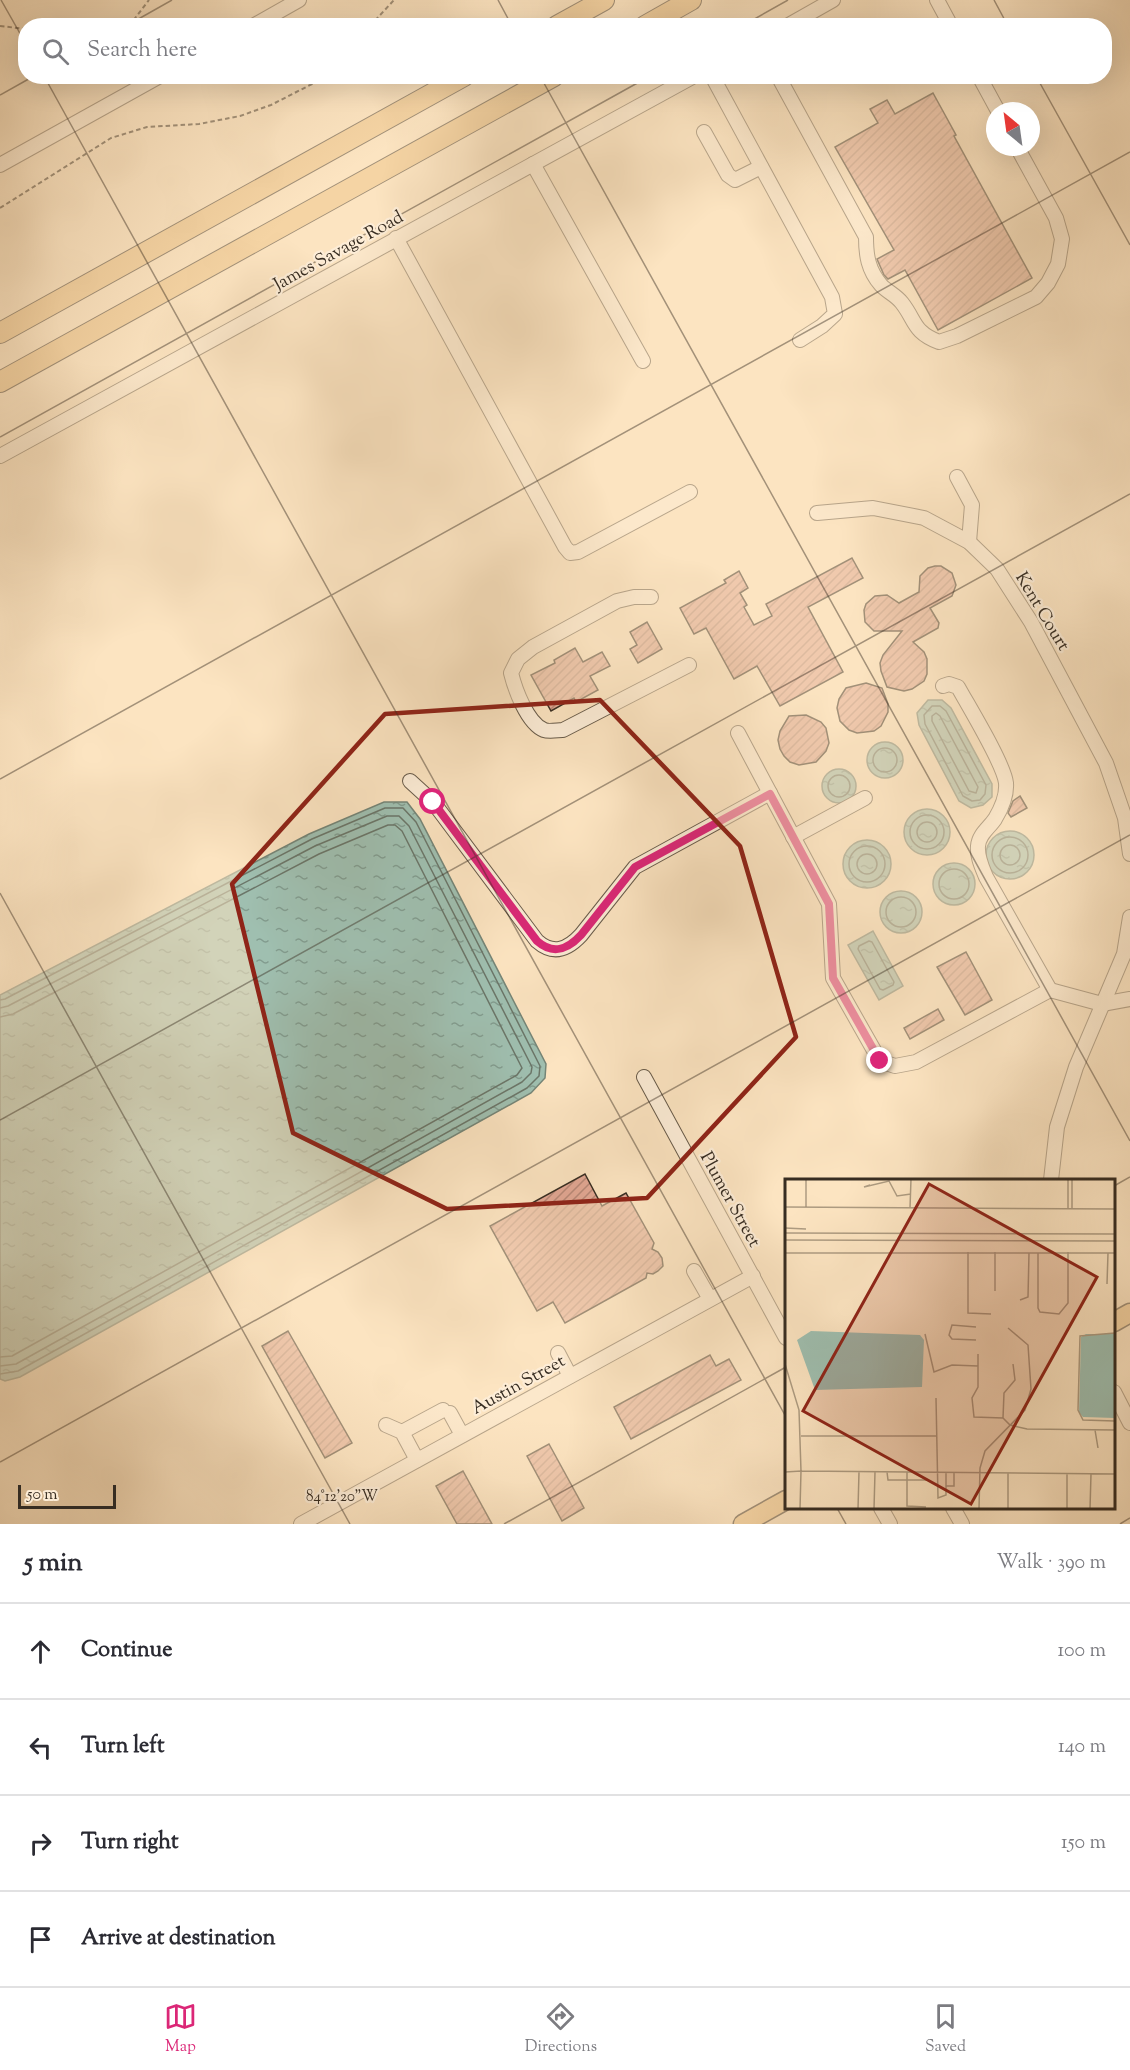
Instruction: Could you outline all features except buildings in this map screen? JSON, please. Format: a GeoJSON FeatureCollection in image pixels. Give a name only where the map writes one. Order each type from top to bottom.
{"type":"FeatureCollection","features":[{"type":"Feature","properties":{"kind":"highway"},"geometry":{"type":"LineString","coordinates":[[571,18],[604,0]]}},
{"type":"Feature","properties":{"kind":"highway"},"geometry":{"type":"LineString","coordinates":[[659,18],[691,0]]}},
{"type":"Feature","properties":{"kind":"highway"},"geometry":{"type":"LineString","coordinates":[[0,333],[450,84]]}},
{"type":"Feature","properties":{"kind":"highway"},"geometry":{"type":"LineString","coordinates":[[0,382],[540,84]]}},
{"type":"Feature","properties":{"kind":"main road"},"geometry":{"type":"LineString","coordinates":[[1115,1321],[1130,1313]]}},
{"type":"Feature","properties":{"kind":"main road"},"geometry":{"type":"LineString","coordinates":[[743,1524],[785,1501]]}},
{"type":"Feature","properties":{"kind":"street"},"geometry":{"type":"LineString","coordinates":[[267,18],[299,0]]}},
{"type":"Feature","properties":{"kind":"street"},"geometry":{"type":"LineString","coordinates":[[801,18],[833,0]]}},
{"type":"Feature","properties":{"kind":"street"},"geometry":{"type":"LineString","coordinates":[[937,0],[947,18]]}},
{"type":"Feature","properties":{"kind":"street"},"geometry":{"type":"LineString","coordinates":[[0,165],[146,84]]}},
{"type":"Feature","properties":{"kind":"street","name":"James Savage Road"},"geometry":{"type":"LineString","coordinates":[[0,456],[679,84]]}},
{"type":"Feature","properties":{"kind":"street"},"geometry":{"type":"LineString","coordinates":[[716,84],[832,297],[834,314],[822,327],[800,340]]}},
{"type":"Feature","properties":{"kind":"street"},"geometry":{"type":"LineString","coordinates":[[782,84],[866,237],[867,263],[881,286],[903,304],[915,327],[929,338],[939,342],[957,336],[1036,297],[1048,284],[1058,264],[1062,239],[1056,218],[1022,156]]}},
{"type":"Feature","properties":{"kind":"street"},"geometry":{"type":"LineString","coordinates":[[983,84],[993,102]]}},
{"type":"Feature","properties":{"kind":"street"},"geometry":{"type":"LineString","coordinates":[[705,132],[728,175],[735,180],[761,167]]}},
{"type":"Feature","properties":{"kind":"street"},"geometry":{"type":"LineString","coordinates":[[533,164],[643,361]]}},
{"type":"Feature","properties":{"kind":"street"},"geometry":{"type":"LineString","coordinates":[[396,238],[565,548],[570,553],[578,552],[690,492]]}},
{"type":"Feature","properties":{"kind":"street"},"geometry":{"type":"LineString","coordinates":[[957,477],[972,505],[969,542]]}},
{"type":"Feature","properties":{"kind":"street","name":"Kent Court"},"geometry":{"type":"LineString","coordinates":[[817,513],[873,508],[924,518],[969,542],[997,570],[1031,622],[1106,762],[1125,818],[1130,854]]}},
{"type":"Feature","properties":{"kind":"street"},"geometry":{"type":"LineString","coordinates":[[651,597],[634,597],[617,601],[533,647],[518,659],[511,673],[516,690],[532,720],[544,730],[563,730],[689,665]]}},
{"type":"Feature","properties":{"kind":"street"},"geometry":{"type":"LineString","coordinates":[[944,686],[949,684],[958,687],[1000,766],[1006,783],[1003,801],[978,844],[979,860],[986,877],[1050,990]]}},
{"type":"Feature","properties":{"kind":"street"},"geometry":{"type":"LineString","coordinates":[[738,733],[829,904],[833,978],[880,1061],[895,1066],[916,1062],[1050,990],[1102,1004],[1130,999]]}},
{"type":"Feature","properties":{"kind":"street"},"geometry":{"type":"LineString","coordinates":[[410,781],[433,802],[537,941],[545,948],[559,950],[573,944],[635,867],[770,794]]}},
{"type":"Feature","properties":{"kind":"street"},"geometry":{"type":"LineString","coordinates":[[793,837],[865,798]]}},
{"type":"Feature","properties":{"kind":"street"},"geometry":{"type":"LineString","coordinates":[[1051,1179],[1057,1127],[1076,1067],[1125,954],[1130,917]]}},
{"type":"Feature","properties":{"kind":"street","name":"Plumer Street"},"geometry":{"type":"LineString","coordinates":[[644,1077],[785,1336]]}},
{"type":"Feature","properties":{"kind":"street"},"geometry":{"type":"LineString","coordinates":[[694,1271],[710,1299]]}},
{"type":"Feature","properties":{"kind":"street","name":"Austin Street"},"geometry":{"type":"LineString","coordinates":[[301,1524],[753,1276]]}},
{"type":"Feature","properties":{"kind":"street"},"geometry":{"type":"LineString","coordinates":[[558,1353],[570,1376]]}},
{"type":"Feature","properties":{"kind":"street"},"geometry":{"type":"LineString","coordinates":[[1115,1396],[1130,1424]]}},
{"type":"Feature","properties":{"kind":"street"},"geometry":{"type":"LineString","coordinates":[[402,1432],[446,1411],[462,1435]]}},
{"type":"Feature","properties":{"kind":"street"},"geometry":{"type":"LineString","coordinates":[[386,1425],[402,1432],[417,1460]]}},
{"type":"Feature","properties":{"kind":"street"},"geometry":{"type":"LineString","coordinates":[[882,1509],[890,1524]]}},
{"type":"Feature","properties":{"kind":"street"},"geometry":{"type":"LineString","coordinates":[[954,1509],[962,1524]]}},
{"type":"Feature","properties":{"kind":"path"},"geometry":{"type":"LineString","coordinates":[[135,18],[148,0]]}},
{"type":"Feature","properties":{"kind":"path"},"geometry":{"type":"LineString","coordinates":[[377,18],[394,0]]}},
{"type":"Feature","properties":{"kind":"path"},"geometry":{"type":"LineString","coordinates":[[0,26],[18,27]]}},
{"type":"Feature","properties":{"kind":"path"},"geometry":{"type":"LineString","coordinates":[[0,208],[111,138],[147,127],[200,124],[240,116],[271,105],[312,84]]}},
{"type":"Feature","properties":{"kind":"highlighted area"},"geometry":{"type":"Polygon","coordinates":[[[600,700],[740,846],[796,1037],[647,1198],[447,1209],[293,1133],[232,884],[385,714],[600,700]]]}},
{"type":"Feature","properties":{"kind":"water"},"geometry":{"type":"Polygon","coordinates":[[[928,700],[942,700],[951,708],[992,784],[992,797],[983,805],[971,808],[959,801],[919,725],[917,713],[928,700]]]}},
{"type":"Feature","properties":{"kind":"water"},"geometry":{"type":"Polygon","coordinates":[[[885,742],[897,748],[903,760],[897,772],[885,778],[873,772],[867,760],[873,748],[885,742]]]}},
{"type":"Feature","properties":{"kind":"water"},"geometry":{"type":"Polygon","coordinates":[[[839,769],[851,774],[856,786],[851,798],[839,803],[827,798],[822,786],[827,774],[839,769]]]}},
{"type":"Feature","properties":{"kind":"water"},"geometry":{"type":"Polygon","coordinates":[[[384,802],[407,802],[420,819],[546,1064],[545,1078],[531,1093],[20,1377],[5,1381],[0,1379],[0,995],[309,834],[384,802]]]}},
{"type":"Feature","properties":{"kind":"water"},"geometry":{"type":"Polygon","coordinates":[[[927,809],[936,810],[944,815],[949,823],[949,841],[944,849],[936,854],[927,855],[918,854],[910,849],[905,841],[904,832],[905,823],[910,815],[918,810],[927,809]]]}},
{"type":"Feature","properties":{"kind":"water"},"geometry":{"type":"Polygon","coordinates":[[[1010,831],[1027,838],[1034,855],[1027,872],[1010,879],[993,872],[986,855],[993,838],[1010,831]]]}},
{"type":"Feature","properties":{"kind":"water"},"geometry":{"type":"Polygon","coordinates":[[[867,840],[884,847],[891,864],[884,881],[867,888],[850,881],[843,864],[850,847],[867,840]]]}},
{"type":"Feature","properties":{"kind":"water"},"geometry":{"type":"Polygon","coordinates":[[[954,863],[962,864],[969,869],[974,876],[974,892],[969,899],[962,904],[954,905],[946,904],[939,899],[934,892],[933,884],[934,876],[939,869],[946,864],[954,863]]]}},
{"type":"Feature","properties":{"kind":"water"},"geometry":{"type":"Polygon","coordinates":[[[901,891],[916,897],[922,912],[916,927],[901,933],[886,927],[880,912],[886,897],[901,891]]]}},
{"type":"Feature","properties":{"kind":"water"},"geometry":{"type":"Polygon","coordinates":[[[873,931],[903,986],[879,1000],[848,945],[873,931]]]}},
{"type":"Feature","properties":{"kind":"route"},"geometry":{"type":"LineString","coordinates":[[433,802],[537,941],[545,948],[559,950],[573,944],[635,867],[770,794],[829,904],[833,978],[880,1061]]}}]}
